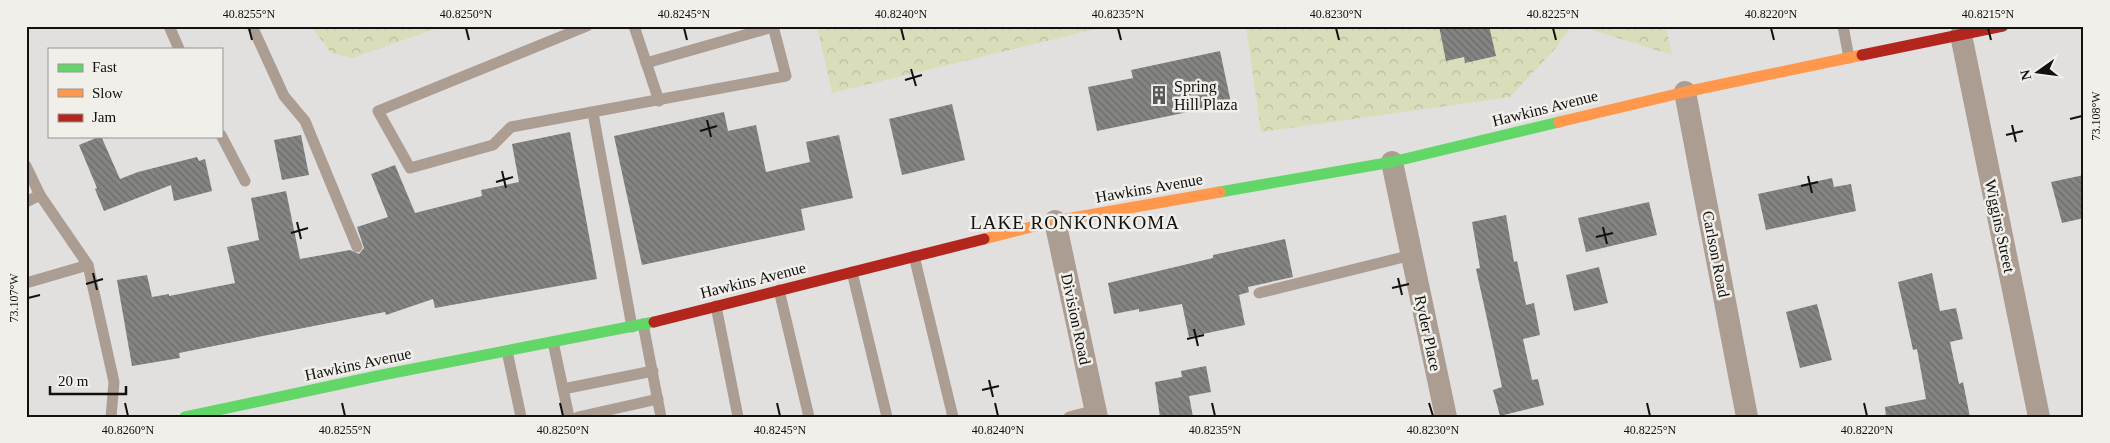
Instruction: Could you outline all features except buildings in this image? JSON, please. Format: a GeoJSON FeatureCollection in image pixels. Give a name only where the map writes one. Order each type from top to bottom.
{"type":"FeatureCollection","features":[{"type":"Feature","properties":{"kind":"street","name":"Hawkins Avenue"},"geometry":{"type":"LineString","coordinates":[[185,417],[638,325],[1055,221],[1392,162],[1685,92],[2003,26]]}},
{"type":"Feature","properties":{"kind":"street","name":"Wiggins Street"},"geometry":{"type":"LineString","coordinates":[[1961,35],[2039,417]]}},
{"type":"Feature","properties":{"kind":"street","name":"Carlson Road"},"geometry":{"type":"LineString","coordinates":[[1685,92],[1747,417]]}},
{"type":"Feature","properties":{"kind":"street","name":"Ryder Place"},"geometry":{"type":"LineString","coordinates":[[1392,162],[1446,417]]}},
{"type":"Feature","properties":{"kind":"street","name":"Division Road"},"geometry":{"type":"LineString","coordinates":[[1055,221],[1096,413]]}},
{"type":"Feature","properties":{"kind":"lane"},"geometry":{"type":"LineString","coordinates":[[169,26],[179,48]]}},
{"type":"Feature","properties":{"kind":"lane"},"geometry":{"type":"LineString","coordinates":[[252,26],[284,96],[305,121],[357,247]]}},
{"type":"Feature","properties":{"kind":"lane"},"geometry":{"type":"LineString","coordinates":[[587,26],[378,110],[410,168],[492,145],[511,127],[786,76],[773,27],[646,63]]}},
{"type":"Feature","properties":{"kind":"lane"},"geometry":{"type":"LineString","coordinates":[[634,26],[659,101]]}},
{"type":"Feature","properties":{"kind":"lane"},"geometry":{"type":"LineString","coordinates":[[1843,26],[1849,58]]}},
{"type":"Feature","properties":{"kind":"lane"},"geometry":{"type":"LineString","coordinates":[[1936,26],[1938,40]]}},
{"type":"Feature","properties":{"kind":"lane"},"geometry":{"type":"LineString","coordinates":[[593,113],[638,325],[653,371],[661,417]]}},
{"type":"Feature","properties":{"kind":"lane"},"geometry":{"type":"LineString","coordinates":[[222,137],[245,181]]}},
{"type":"Feature","properties":{"kind":"lane"},"geometry":{"type":"LineString","coordinates":[[26,166],[40,195],[88,265],[114,382],[111,417]]}},
{"type":"Feature","properties":{"kind":"lane"},"geometry":{"type":"LineString","coordinates":[[26,202],[40,195]]}},
{"type":"Feature","properties":{"kind":"lane"},"geometry":{"type":"LineString","coordinates":[[1258,293],[1412,255]]}},
{"type":"Feature","properties":{"kind":"lane"},"geometry":{"type":"LineString","coordinates":[[914,256],[953,417]]}},
{"type":"Feature","properties":{"kind":"lane"},"geometry":{"type":"LineString","coordinates":[[26,283],[88,265]]}},
{"type":"Feature","properties":{"kind":"lane"},"geometry":{"type":"LineString","coordinates":[[852,272],[886,417]]}},
{"type":"Feature","properties":{"kind":"lane"},"geometry":{"type":"LineString","coordinates":[[779,290],[809,417]]}},
{"type":"Feature","properties":{"kind":"lane"},"geometry":{"type":"LineString","coordinates":[[716,306],[738,417]]}},
{"type":"Feature","properties":{"kind":"lane"},"geometry":{"type":"LineString","coordinates":[[553,342],[569,417]]}},
{"type":"Feature","properties":{"kind":"lane"},"geometry":{"type":"LineString","coordinates":[[507,351],[521,417]]}},
{"type":"Feature","properties":{"kind":"lane"},"geometry":{"type":"LineString","coordinates":[[563,389],[653,371]]}},
{"type":"Feature","properties":{"kind":"lane"},"geometry":{"type":"LineString","coordinates":[[578,417],[658,399]]}},
{"type":"Feature","properties":{"kind":"lane"},"geometry":{"type":"LineString","coordinates":[[1069,417],[1096,413]]}},
{"type":"Feature","properties":{"kind":"green space"},"geometry":{"type":"Polygon","coordinates":[[[311,26],[444,26],[352,58],[331,53],[311,26]]]}},
{"type":"Feature","properties":{"kind":"green space"},"geometry":{"type":"Polygon","coordinates":[[[817,26],[1109,26],[832,93],[817,26]]]}},
{"type":"Feature","properties":{"kind":"green space"},"geometry":{"type":"Polygon","coordinates":[[[1246,26],[1572,26],[1555,49],[1510,97],[1261,132],[1246,26]]]}},
{"type":"Feature","properties":{"kind":"green space"},"geometry":{"type":"Polygon","coordinates":[[[1579,26],[1666,26],[1672,55],[1579,26]]]}},
{"type":"Feature","properties":{"kind":"traffic: fast"},"geometry":{"type":"LineString","coordinates":[[1220,192],[1392,162],[1559,122]]}},
{"type":"Feature","properties":{"kind":"traffic: fast"},"geometry":{"type":"LineString","coordinates":[[185,417],[382,375],[654,322]]}},
{"type":"Feature","properties":{"kind":"traffic: slow"},"geometry":{"type":"LineString","coordinates":[[1559,122],[1685,92],[1862,55]]}},
{"type":"Feature","properties":{"kind":"traffic: slow"},"geometry":{"type":"LineString","coordinates":[[984,239],[1055,221],[1220,192]]}},
{"type":"Feature","properties":{"kind":"traffic: jam"},"geometry":{"type":"LineString","coordinates":[[1862,55],[2003,26]]}},
{"type":"Feature","properties":{"kind":"traffic: jam"},"geometry":{"type":"LineString","coordinates":[[654,322],[984,239]]}},
{"type":"Feature","properties":{"kind":"place","name":"Spring Hill Plaza"},"geometry":{"type":"Point","coordinates":[1159,95]}},
{"type":"Feature","properties":{"kind":"district","name":"LAKE RONKONKOMA"},"geometry":{"type":"Point","coordinates":[1075,222]}}]}
